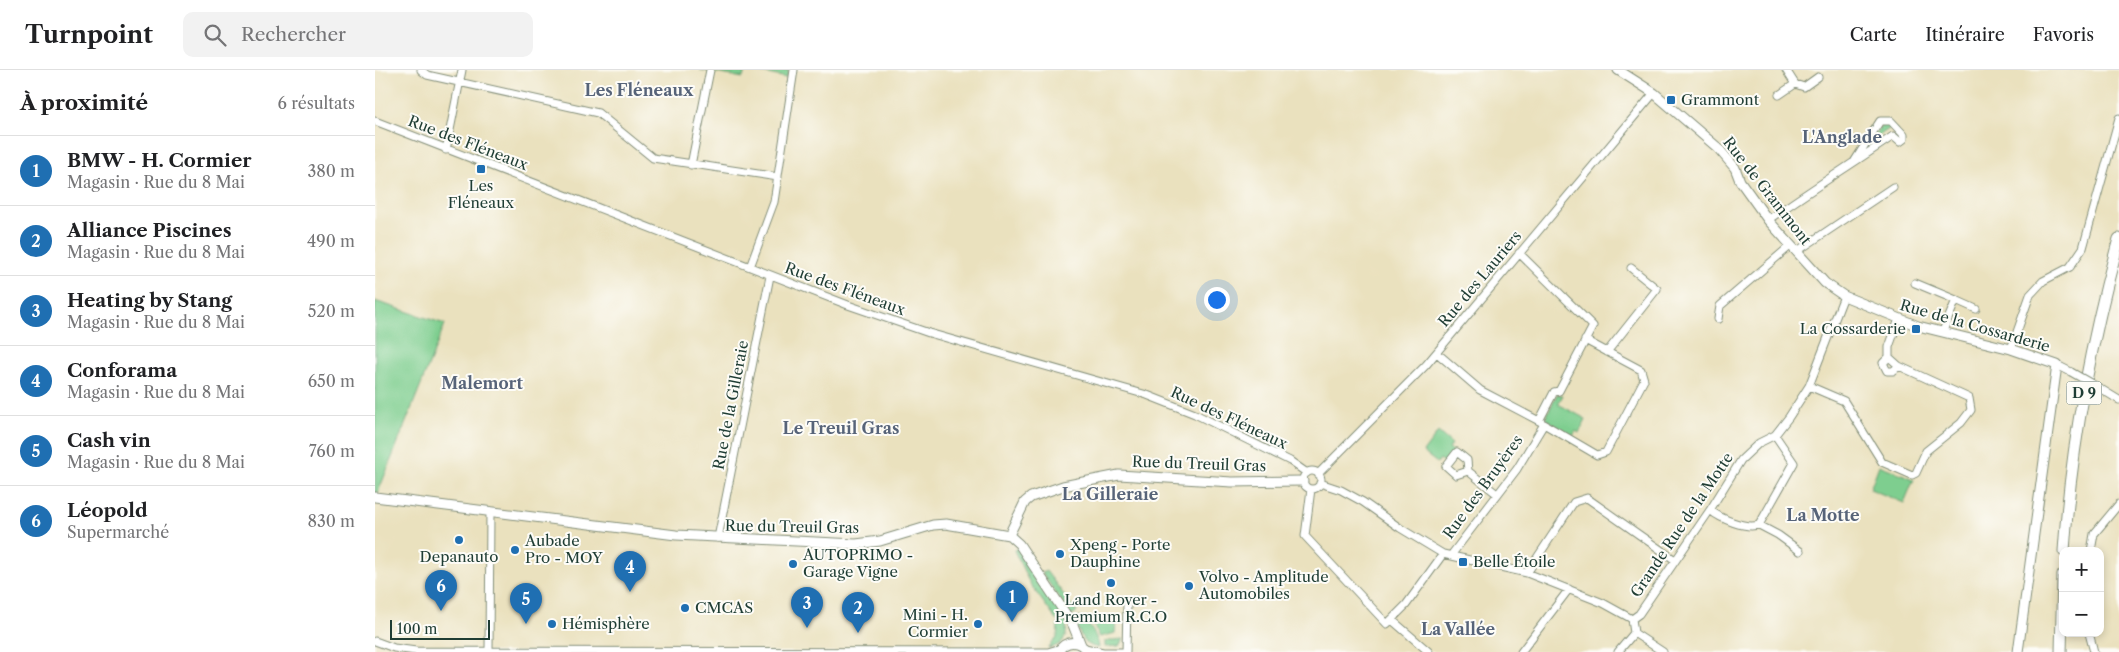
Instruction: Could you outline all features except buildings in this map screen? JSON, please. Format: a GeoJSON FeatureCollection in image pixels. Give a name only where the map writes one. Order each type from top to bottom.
{"type":"FeatureCollection","features":[{"type":"Feature","properties":{"kind":"main road","name":"D 9"},"geometry":{"type":"LineString","coordinates":[[2064,547],[2073,461],[2085,387],[2101,307],[2119,239]]}},
{"type":"Feature","properties":{"kind":"main road"},"geometry":{"type":"LineString","coordinates":[[2061,652],[2063,592]]}},
{"type":"Feature","properties":{"kind":"street"},"geometry":{"type":"LineString","coordinates":[[421,70],[427,75],[598,113],[653,158],[778,177]]}},
{"type":"Feature","properties":{"kind":"street"},"geometry":{"type":"LineString","coordinates":[[446,150],[462,70]]}},
{"type":"Feature","properties":{"kind":"street"},"geometry":{"type":"LineString","coordinates":[[691,165],[710,70]]}},
{"type":"Feature","properties":{"kind":"street"},"geometry":{"type":"LineString","coordinates":[[750,267],[771,216],[794,70]]}},
{"type":"Feature","properties":{"kind":"street","name":"Rue de Grammont"},"geometry":{"type":"LineString","coordinates":[[1618,70],[1654,92],[1728,159],[1768,220],[1825,284],[1844,296]]}},
{"type":"Feature","properties":{"kind":"street"},"geometry":{"type":"LineString","coordinates":[[1786,70],[1795,84],[1804,86],[1818,77]]}},
{"type":"Feature","properties":{"kind":"street"},"geometry":{"type":"LineString","coordinates":[[1779,95],[1795,84]]}},
{"type":"Feature","properties":{"kind":"street","name":"Rue des Lauriers"},"geometry":{"type":"LineString","coordinates":[[1318,474],[1437,352],[1654,92]]}},
{"type":"Feature","properties":{"kind":"street"},"geometry":{"type":"LineString","coordinates":[[2011,349],[2028,300],[2043,281],[2070,267],[2083,248],[2119,118]]}},
{"type":"Feature","properties":{"kind":"street"},"geometry":{"type":"LineString","coordinates":[[1768,220],[1893,136],[1900,142],[1904,139],[1904,135],[1891,120],[1880,121],[1854,162]]}},
{"type":"Feature","properties":{"kind":"street","name":"Rue des Fléneaux"},"geometry":{"type":"LineString","coordinates":[[375,121],[770,276],[929,333],[1147,396],[1195,414],[1290,461],[1305,477]]}},
{"type":"Feature","properties":{"kind":"street"},"geometry":{"type":"LineString","coordinates":[[1719,319],[1720,306],[1793,249],[1893,188]]}},
{"type":"Feature","properties":{"kind":"street"},"geometry":{"type":"LineString","coordinates":[[1437,352],[1480,390],[1541,422],[1597,455],[1606,452],[1644,380],[1641,370],[1585,340],[1593,326],[1519,253]]}},
{"type":"Feature","properties":{"kind":"street"},"geometry":{"type":"LineString","coordinates":[[1607,352],[1657,289],[1631,268]]}},
{"type":"Feature","properties":{"kind":"street","name":"Rue de la Gilleraie"},"geometry":{"type":"LineString","coordinates":[[718,538],[770,276]]}},
{"type":"Feature","properties":{"kind":"street"},"geometry":{"type":"LineString","coordinates":[[1915,283],[1976,309]]}},
{"type":"Feature","properties":{"kind":"street","name":"Rue de la Cossarderie"},"geometry":{"type":"LineString","coordinates":[[1844,296],[1918,326],[2011,349],[2057,365],[2101,388],[2119,400]]}},
{"type":"Feature","properties":{"kind":"street","name":"Grande Rue de la Motte"},"geometry":{"type":"LineString","coordinates":[[1632,619],[1639,614],[1711,510],[1741,460],[1759,443],[1775,435],[1809,386],[1844,296]]}},
{"type":"Feature","properties":{"kind":"street"},"geometry":{"type":"LineString","coordinates":[[1943,331],[1955,300]]}},
{"type":"Feature","properties":{"kind":"street"},"geometry":{"type":"LineString","coordinates":[[1899,319],[1889,347],[1889,357],[1883,363],[1887,370],[1893,371],[1899,366]]}},
{"type":"Feature","properties":{"kind":"street","name":"Rue des Bruyères"},"geometry":{"type":"LineString","coordinates":[[1452,554],[1517,469],[1554,392],[1559,391],[1585,340]]}},
{"type":"Feature","properties":{"kind":"street"},"geometry":{"type":"LineString","coordinates":[[1809,386],[1844,400],[1882,462],[1912,475],[1916,473],[1926,451],[1961,423],[1971,410],[1969,398],[1899,366],[1889,357]]}},
{"type":"Feature","properties":{"kind":"street"},"geometry":{"type":"LineString","coordinates":[[2017,652],[2057,365]]}},
{"type":"Feature","properties":{"kind":"street"},"geometry":{"type":"LineString","coordinates":[[1759,525],[1794,463],[1775,435]]}},
{"type":"Feature","properties":{"kind":"street","name":"Rue du Treuil Gras"},"geometry":{"type":"LineString","coordinates":[[375,497],[661,534],[856,544],[880,541],[933,525],[946,524],[1009,535],[1025,502],[1031,497],[1103,477],[1135,474],[1232,482],[1305,477],[1311,471],[1318,474]]}},
{"type":"Feature","properties":{"kind":"street"},"geometry":{"type":"LineString","coordinates":[[1468,471],[1497,494]]}},
{"type":"Feature","properties":{"kind":"street"},"geometry":{"type":"LineString","coordinates":[[1318,474],[1320,483]]}},
{"type":"Feature","properties":{"kind":"street"},"geometry":{"type":"LineString","coordinates":[[1305,477],[1311,489],[1304,530],[1306,538],[1387,624],[1406,605],[1443,554]]}},
{"type":"Feature","properties":{"kind":"street"},"geometry":{"type":"LineString","coordinates":[[1311,489],[1318,487],[1320,483]]}},
{"type":"Feature","properties":{"kind":"street"},"geometry":{"type":"LineString","coordinates":[[1320,483],[1341,490],[1363,502],[1400,528],[1443,554],[1452,554],[1527,573],[1603,602],[1632,619],[1634,633],[1618,652]]}},
{"type":"Feature","properties":{"kind":"street"},"geometry":{"type":"LineString","coordinates":[[1527,573],[1574,502],[1587,498],[1675,560]]}},
{"type":"Feature","properties":{"kind":"street"},"geometry":{"type":"LineString","coordinates":[[2092,547],[2094,534],[2119,504]]}},
{"type":"Feature","properties":{"kind":"street"},"geometry":{"type":"LineString","coordinates":[[1711,510],[1719,516],[1746,525],[1759,525],[1778,535],[1800,551]]}},
{"type":"Feature","properties":{"kind":"street"},"geometry":{"type":"LineString","coordinates":[[489,650],[490,512]]}},
{"type":"Feature","properties":{"kind":"street"},"geometry":{"type":"LineString","coordinates":[[1009,535],[1019,544],[1069,618],[1084,648]]}},
{"type":"Feature","properties":{"kind":"street"},"geometry":{"type":"LineString","coordinates":[[1521,652],[1569,589]]}},
{"type":"Feature","properties":{"kind":"street"},"geometry":{"type":"LineString","coordinates":[[375,641],[410,650],[1032,652],[1048,652],[1074,642],[1084,648],[1102,652],[1126,652],[1127,603]]}},
{"type":"Feature","properties":{"kind":"street"},"geometry":{"type":"LineString","coordinates":[[1062,648],[1070,634],[1069,618]]}},
{"type":"Feature","properties":{"kind":"street"},"geometry":{"type":"LineString","coordinates":[[1392,620],[1429,652]]}},
{"type":"Feature","properties":{"kind":"street"},"geometry":{"type":"LineString","coordinates":[[1634,633],[1663,652]]}},
{"type":"Feature","properties":{"kind":"street"},"geometry":{"type":"LineString","coordinates":[[2090,637],[2093,652]]}},
{"type":"Feature","properties":{"kind":"green space"},"geometry":{"type":"Polygon","coordinates":[[[700,70],[745,70],[743,78],[700,70]]]}},
{"type":"Feature","properties":{"kind":"green space"},"geometry":{"type":"Polygon","coordinates":[[[749,70],[789,70],[787,78],[749,70]]]}},
{"type":"Feature","properties":{"kind":"green space"},"geometry":{"type":"Polygon","coordinates":[[[1887,123],[1897,130],[1895,131],[1890,128],[1870,142],[1882,124],[1887,123]]]}},
{"type":"Feature","properties":{"kind":"green space"},"geometry":{"type":"Polygon","coordinates":[[[1870,142],[1875,145],[1869,149],[1866,148],[1870,142]]]}},
{"type":"Feature","properties":{"kind":"green space"},"geometry":{"type":"Polygon","coordinates":[[[375,301],[445,324],[377,495],[375,495],[375,301]]]}},
{"type":"Feature","properties":{"kind":"green space"},"geometry":{"type":"Polygon","coordinates":[[[1557,394],[1563,395],[1558,404],[1586,419],[1579,433],[1576,431],[1573,436],[1545,419],[1557,394]]]}},
{"type":"Feature","properties":{"kind":"green space"},"geometry":{"type":"Polygon","coordinates":[[[1438,432],[1452,444],[1449,448],[1453,451],[1444,462],[1440,459],[1437,463],[1423,452],[1438,432]]]}},
{"type":"Feature","properties":{"kind":"green space"},"geometry":{"type":"Polygon","coordinates":[[[1879,465],[1914,479],[1904,503],[1870,489],[1879,465]]]}},
{"type":"Feature","properties":{"kind":"green space"},"geometry":{"type":"Polygon","coordinates":[[[1017,548],[1064,618],[1057,621],[1030,584],[1014,550],[1017,548]]]}},
{"type":"Feature","properties":{"kind":"green space"},"geometry":{"type":"Polygon","coordinates":[[[1046,571],[1077,612],[1071,615],[1042,573],[1046,571]]]}},
{"type":"Feature","properties":{"kind":"green space"},"geometry":{"type":"Polygon","coordinates":[[[1079,617],[1086,622],[1092,631],[1099,648],[1088,644],[1082,638],[1074,618],[1079,617]]]}},
{"type":"Feature","properties":{"kind":"green space"},"geometry":{"type":"Polygon","coordinates":[[[1089,618],[1116,619],[1115,633],[1100,637],[1089,618]]]}},
{"type":"Feature","properties":{"kind":"green space"},"geometry":{"type":"Polygon","coordinates":[[[1066,621],[1064,639],[1058,645],[1048,648],[1057,638],[1058,624],[1066,621]]]}},
{"type":"Feature","properties":{"kind":"green space"},"geometry":{"type":"Polygon","coordinates":[[[1123,639],[1119,646],[1105,647],[1105,641],[1123,639]]]}},
{"type":"Feature","properties":{"kind":"place","name":"Grammont"},"geometry":{"type":"Point","coordinates":[1671,100]}},
{"type":"Feature","properties":{"kind":"place","name":"Les Fléneaux"},"geometry":{"type":"Point","coordinates":[481,169]}},
{"type":"Feature","properties":{"kind":"place","name":"La Cossarderie"},"geometry":{"type":"Point","coordinates":[1916,329]}},
{"type":"Feature","properties":{"kind":"place","name":"Depanauto"},"geometry":{"type":"Point","coordinates":[459,540]}},
{"type":"Feature","properties":{"kind":"place","name":"Aubade Pro - MOY"},"geometry":{"type":"Point","coordinates":[515,550]}},
{"type":"Feature","properties":{"kind":"place","name":"Xpeng - Porte Dauphine"},"geometry":{"type":"Point","coordinates":[1060,554]}},
{"type":"Feature","properties":{"kind":"place","name":"Belle Étoile"},"geometry":{"type":"Point","coordinates":[1463,562]}},
{"type":"Feature","properties":{"kind":"place","name":"AUTOPRIMO - Garage Vigne"},"geometry":{"type":"Point","coordinates":[793,564]}},
{"type":"Feature","properties":{"kind":"place","name":"Land Rover - Premium R.C.O"},"geometry":{"type":"Point","coordinates":[1111,583]}},
{"type":"Feature","properties":{"kind":"place","name":"Volvo - Amplitude Automobiles"},"geometry":{"type":"Point","coordinates":[1189,586]}},
{"type":"Feature","properties":{"kind":"place","name":"Conforama"},"geometry":{"type":"Point","coordinates":[630,592]}},
{"type":"Feature","properties":{"kind":"place","name":"CMCAS"},"geometry":{"type":"Point","coordinates":[685,608]}},
{"type":"Feature","properties":{"kind":"place","name":"Léopold"},"geometry":{"type":"Point","coordinates":[441,611]}},
{"type":"Feature","properties":{"kind":"place","name":"BMW - H. Cormier"},"geometry":{"type":"Point","coordinates":[1012,622]}},
{"type":"Feature","properties":{"kind":"place","name":"Cash vin"},"geometry":{"type":"Point","coordinates":[526,624]}},
{"type":"Feature","properties":{"kind":"place","name":"Hémisphère"},"geometry":{"type":"Point","coordinates":[552,624]}},
{"type":"Feature","properties":{"kind":"place","name":"Mini - H. Cormier"},"geometry":{"type":"Point","coordinates":[978,624]}},
{"type":"Feature","properties":{"kind":"place","name":"Heating by Stang"},"geometry":{"type":"Point","coordinates":[807,628]}},
{"type":"Feature","properties":{"kind":"place","name":"Alliance Piscines"},"geometry":{"type":"Point","coordinates":[858,633]}},
{"type":"Feature","properties":{"kind":"district","name":"Les Fléneaux"},"geometry":{"type":"Point","coordinates":[639,90]}},
{"type":"Feature","properties":{"kind":"district","name":"L'Anglade"},"geometry":{"type":"Point","coordinates":[1842,137]}},
{"type":"Feature","properties":{"kind":"district","name":"Malemort"},"geometry":{"type":"Point","coordinates":[482,383]}},
{"type":"Feature","properties":{"kind":"district","name":"Le Treuil Gras"},"geometry":{"type":"Point","coordinates":[841,428]}},
{"type":"Feature","properties":{"kind":"district","name":"La Gilleraie"},"geometry":{"type":"Point","coordinates":[1110,494]}},
{"type":"Feature","properties":{"kind":"district","name":"La Motte"},"geometry":{"type":"Point","coordinates":[1823,515]}},
{"type":"Feature","properties":{"kind":"district","name":"La Vallée"},"geometry":{"type":"Point","coordinates":[1458,629]}}]}
